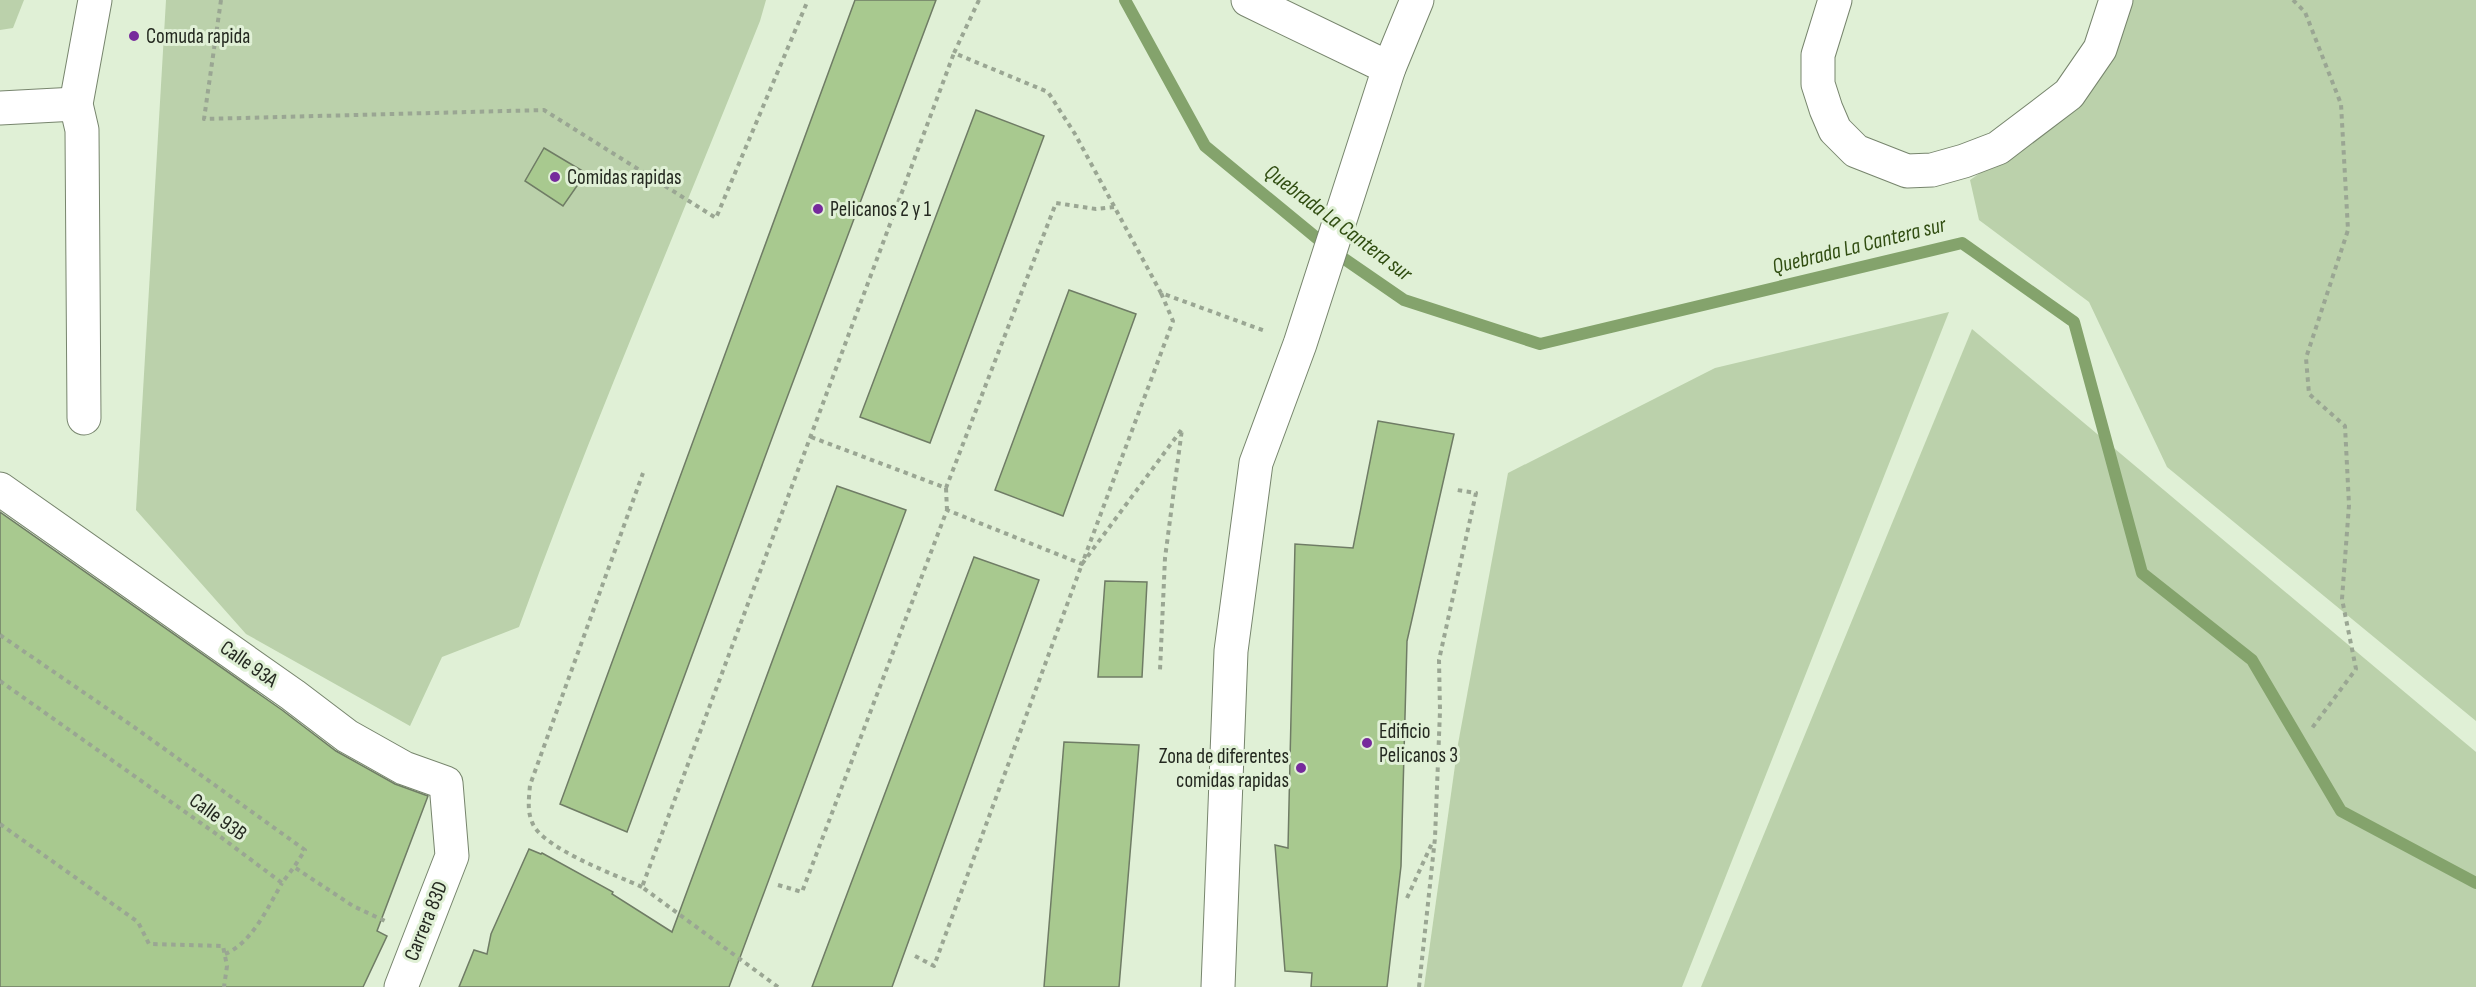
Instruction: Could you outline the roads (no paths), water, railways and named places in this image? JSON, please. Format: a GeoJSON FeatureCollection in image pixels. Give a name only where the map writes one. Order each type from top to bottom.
{"type":"FeatureCollection","features":[{"type":"Feature","properties":{"kind":"street"},"geometry":{"type":"LineString","coordinates":[[84,418],[82,130],[76,104],[95,0]]}},
{"type":"Feature","properties":{"kind":"street"},"geometry":{"type":"LineString","coordinates":[[1248,0],[1389,68]]}},
{"type":"Feature","properties":{"kind":"street"},"geometry":{"type":"LineString","coordinates":[[1218,987],[1231,651],[1239,577],[1256,463],[1300,344],[1389,68],[1417,0]]}},
{"type":"Feature","properties":{"kind":"street"},"geometry":{"type":"LineString","coordinates":[[1835,0],[1818,56],[1818,84],[1826,109],[1835,130],[1856,152],[1907,171],[1932,170],[1964,161],[1998,147],[2069,94],[2100,50],[2116,0]]}},
{"type":"Feature","properties":{"kind":"street"},"geometry":{"type":"LineString","coordinates":[[0,108],[76,104]]}},
{"type":"Feature","properties":{"kind":"street","name":"Calle 93A"},"geometry":{"type":"LineString","coordinates":[[0,489],[293,695],[347,736],[404,768],[446,783],[452,856]]}},
{"type":"Feature","properties":{"kind":"street","name":"Carrera 83D"},"geometry":{"type":"LineString","coordinates":[[405,986],[420,939],[452,856]]}},
{"type":"Feature","properties":{"kind":"waterway","name":"Quebrada La Cantera sur"},"geometry":{"type":"LineString","coordinates":[[1125,0],[1205,146],[1330,249],[1404,300],[1540,344],[1962,243],[2074,322],[2142,573],[2252,660],[2341,811],[2476,883]]}},
{"type":"Feature","properties":{"kind":"place","name":"Comuda rapida"},"geometry":{"type":"Point","coordinates":[134,36]}},
{"type":"Feature","properties":{"kind":"place","name":"Comidas rapidas"},"geometry":{"type":"Point","coordinates":[555,177]}},
{"type":"Feature","properties":{"kind":"place","name":"Pelicanos 2 y 1"},"geometry":{"type":"Point","coordinates":[818,209]}},
{"type":"Feature","properties":{"kind":"place","name":"Edificio Pelicanos 3"},"geometry":{"type":"Point","coordinates":[1367,743]}},
{"type":"Feature","properties":{"kind":"place","name":"Zona de diferentes comidas rapidas"},"geometry":{"type":"Point","coordinates":[1301,768]}}]}
